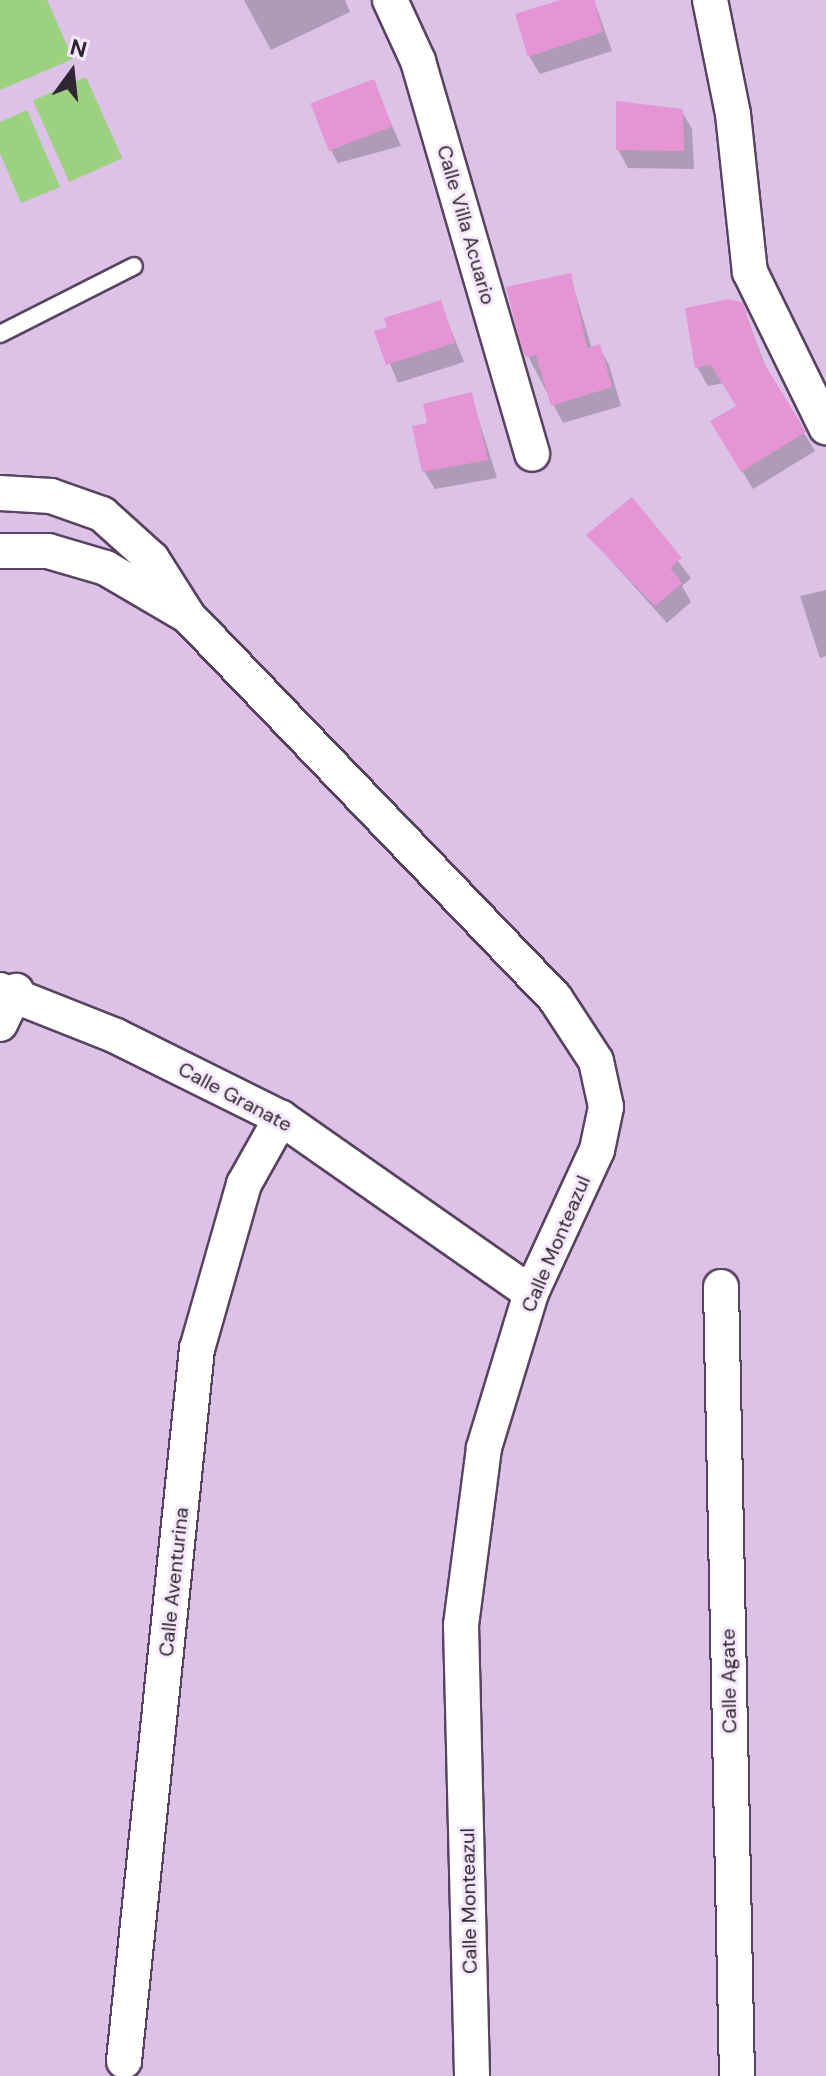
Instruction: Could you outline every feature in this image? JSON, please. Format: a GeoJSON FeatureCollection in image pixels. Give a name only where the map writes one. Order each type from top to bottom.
{"type":"FeatureCollection","features":[{"type":"Feature","properties":{"kind":"street","name":"Calle Villa Acuario"},"geometry":{"type":"LineString","coordinates":[[390,0],[418,61],[532,454]]}},
{"type":"Feature","properties":{"kind":"street"},"geometry":{"type":"LineString","coordinates":[[710,0],[733,114],[750,272],[826,427]]}},
{"type":"Feature","properties":{"kind":"street","name":"Calle Monteazul"},"geometry":{"type":"LineString","coordinates":[[0,493],[51,496],[102,514],[152,559],[188,616],[555,998],[596,1061],[606,1107],[597,1150],[531,1293],[484,1448],[461,1625],[472,2076]]}},
{"type":"Feature","properties":{"kind":"street","name":"Calle Monteazul"},"geometry":{"type":"LineString","coordinates":[[0,551],[48,551],[106,568],[188,616]]}},
{"type":"Feature","properties":{"kind":"street"},"geometry":{"type":"LineString","coordinates":[[0,1024],[8,991]]}},
{"type":"Feature","properties":{"kind":"street","name":"Calle Granate"},"geometry":{"type":"LineString","coordinates":[[8,991],[281,1118],[531,1293]]}},
{"type":"Feature","properties":{"kind":"street","name":"Calle Aventurina"},"geometry":{"type":"LineString","coordinates":[[124,2061],[197,1349],[244,1184],[281,1118]]}},
{"type":"Feature","properties":{"kind":"street","name":"Calle Agate"},"geometry":{"type":"LineString","coordinates":[[721,1287],[737,2076]]}},
{"type":"Feature","properties":{"kind":"lane"},"geometry":{"type":"LineString","coordinates":[[0,334],[134,266]]}},
{"type":"Feature","properties":{"kind":"green space"},"geometry":{"type":"Polygon","coordinates":[[[0,0],[47,0],[73,59],[0,90],[0,0]]]}},
{"type":"Feature","properties":{"kind":"green space"},"geometry":{"type":"Polygon","coordinates":[[[86,77],[122,158],[69,182],[33,101],[86,77]]]}},
{"type":"Feature","properties":{"kind":"green space"},"geometry":{"type":"Polygon","coordinates":[[[27,110],[60,187],[21,203],[0,153],[0,122],[27,110]]]}},
{"type":"Feature","properties":{"kind":"building"},"geometry":{"type":"Polygon","coordinates":[[[560,0],[594,0],[603,32],[528,57],[515,14],[560,0]]]}},
{"type":"Feature","properties":{"kind":"building"},"geometry":{"type":"Polygon","coordinates":[[[374,79],[392,127],[329,151],[311,103],[374,79]]]}},
{"type":"Feature","properties":{"kind":"building"},"geometry":{"type":"Polygon","coordinates":[[[616,101],[683,109],[684,151],[616,150],[616,101]]]}},
{"type":"Feature","properties":{"kind":"building"},"geometry":{"type":"Polygon","coordinates":[[[571,273],[587,348],[600,344],[612,387],[551,406],[536,355],[526,357],[520,343],[506,287],[571,273]]]}},
{"type":"Feature","properties":{"kind":"building"},"geometry":{"type":"Polygon","coordinates":[[[730,299],[743,303],[761,358],[806,432],[741,472],[710,421],[736,406],[711,365],[695,368],[685,308],[730,299]]]}},
{"type":"Feature","properties":{"kind":"building"},"geometry":{"type":"Polygon","coordinates":[[[441,300],[455,343],[386,365],[374,331],[387,327],[384,318],[441,300]]]}},
{"type":"Feature","properties":{"kind":"building"},"geometry":{"type":"Polygon","coordinates":[[[472,392],[488,460],[422,472],[412,426],[427,423],[423,404],[472,392]]]}},
{"type":"Feature","properties":{"kind":"building"},"geometry":{"type":"Polygon","coordinates":[[[632,497],[682,558],[670,568],[682,583],[655,606],[586,535],[632,497]]]}}]}
